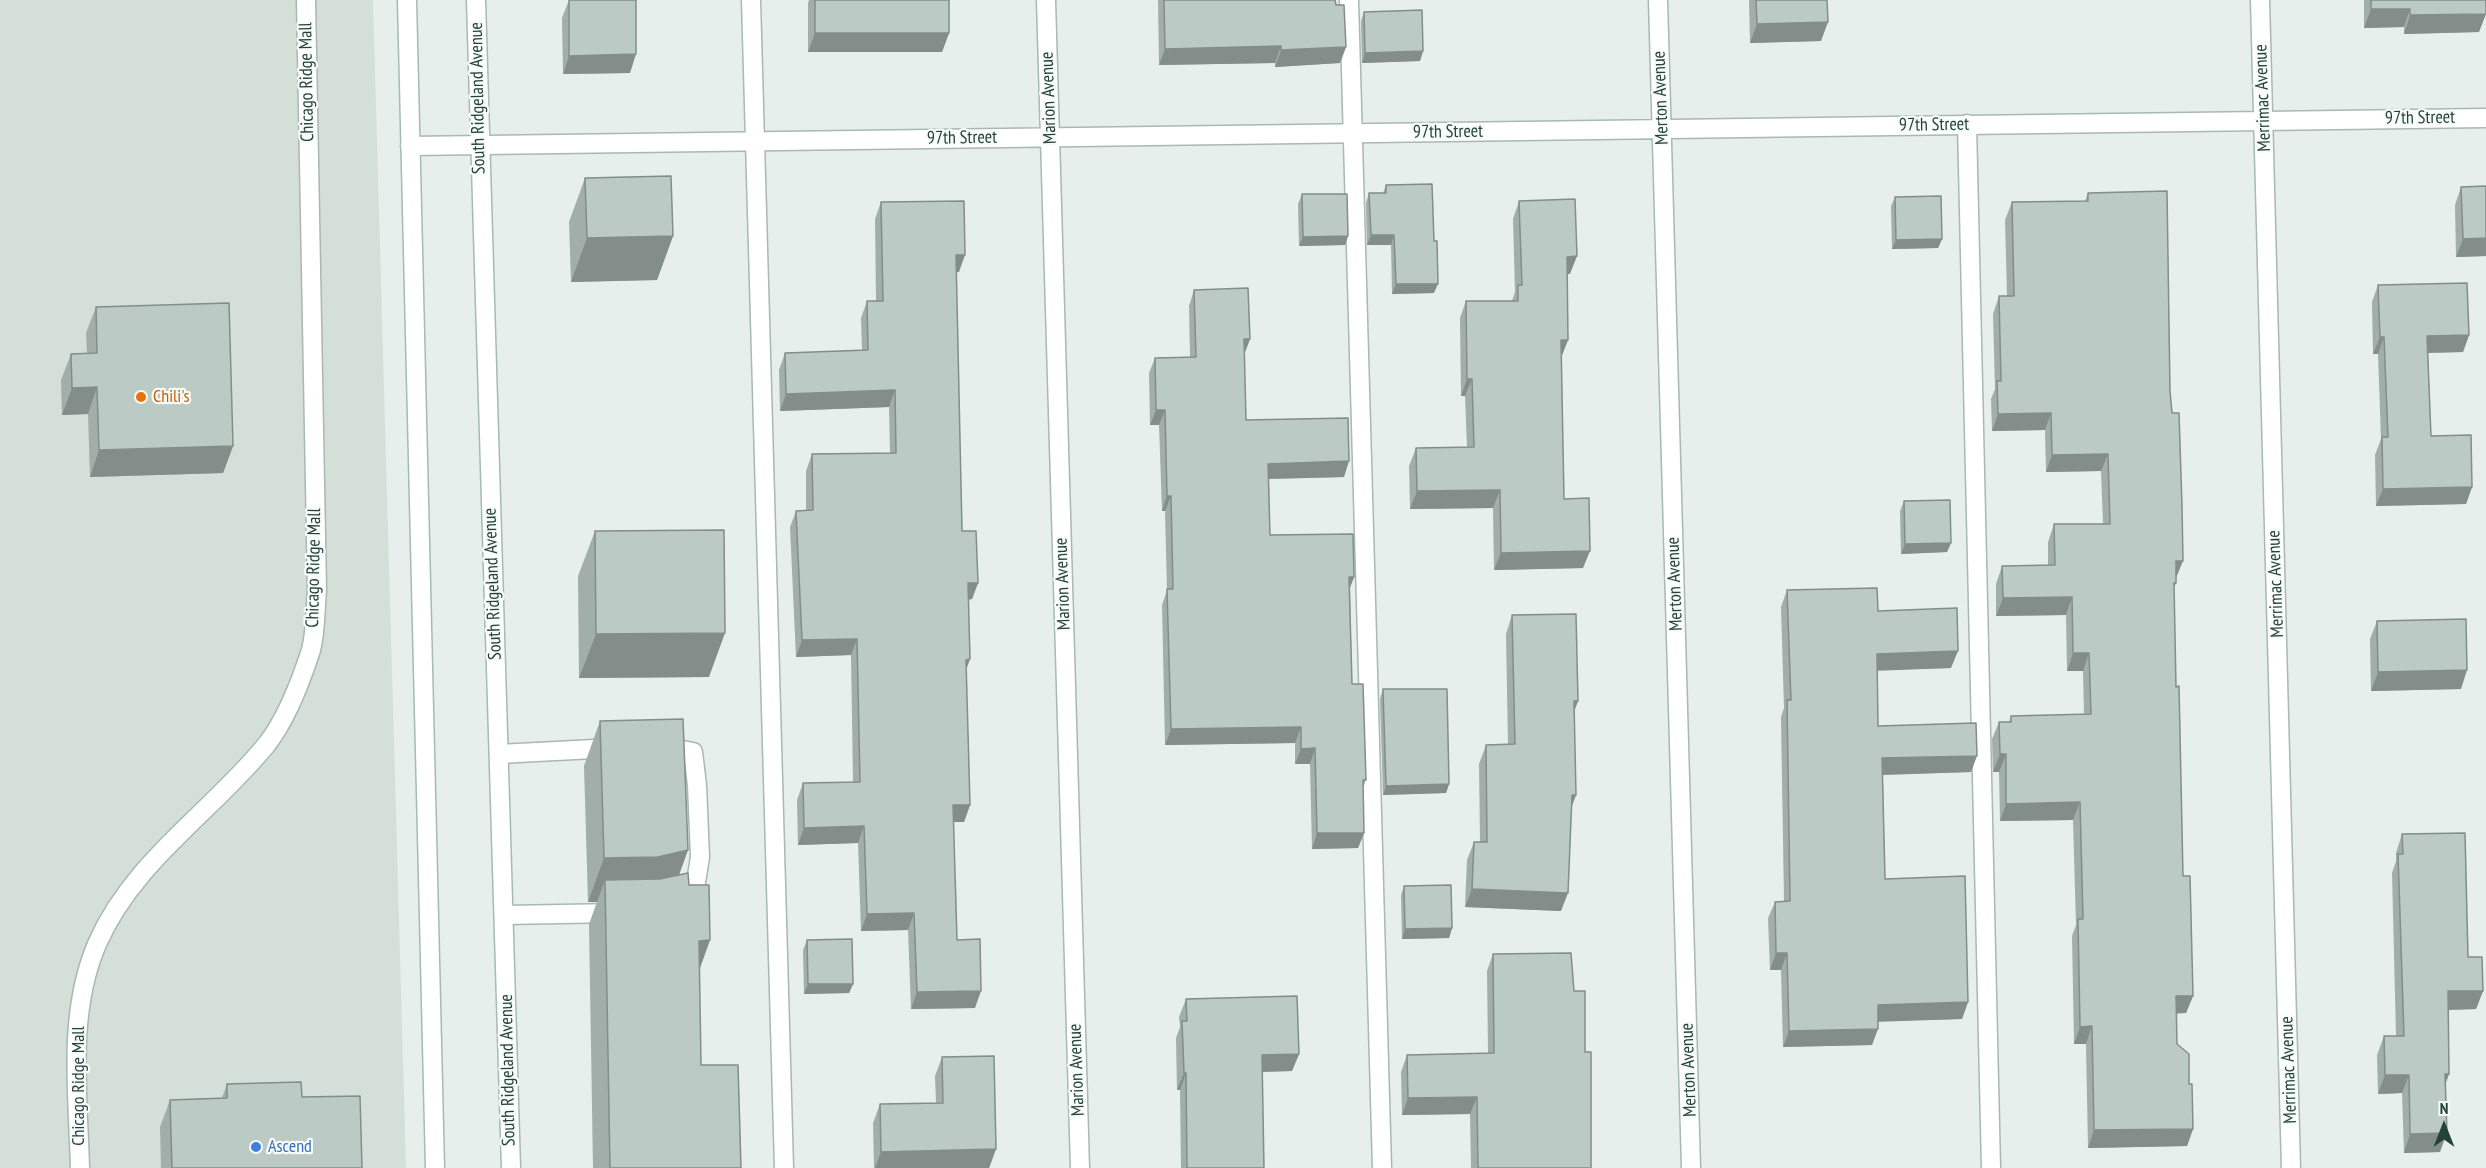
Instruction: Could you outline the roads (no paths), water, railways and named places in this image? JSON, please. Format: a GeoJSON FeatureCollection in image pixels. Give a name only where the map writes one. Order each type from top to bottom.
{"type":"FeatureCollection","features":[{"type":"Feature","properties":{"kind":"street","name":"Chicago Ridge Mall"},"geometry":{"type":"LineString","coordinates":[[80,1168],[76,1038],[85,978],[98,942],[121,903],[167,844],[267,743],[290,705],[311,648],[316,569],[306,0]]}},
{"type":"Feature","properties":{"kind":"street"},"geometry":{"type":"LineString","coordinates":[[407,0],[435,1168]]}},
{"type":"Feature","properties":{"kind":"street","name":"South Ridgeland Avenue"},"geometry":{"type":"LineString","coordinates":[[476,0],[478,145],[505,915],[510,1168]]}},
{"type":"Feature","properties":{"kind":"street"},"geometry":{"type":"LineString","coordinates":[[751,0],[784,1168]]}},
{"type":"Feature","properties":{"kind":"street","name":"Marion Avenue"},"geometry":{"type":"LineString","coordinates":[[1046,0],[1080,1168]]}},
{"type":"Feature","properties":{"kind":"street"},"geometry":{"type":"LineString","coordinates":[[1349,0],[1382,1168]]}},
{"type":"Feature","properties":{"kind":"street","name":"Merton Avenue"},"geometry":{"type":"LineString","coordinates":[[1658,0],[1691,1168]]}},
{"type":"Feature","properties":{"kind":"street","name":"Merrimac Avenue"},"geometry":{"type":"LineString","coordinates":[[2260,0],[2291,1168]]}},
{"type":"Feature","properties":{"kind":"street","name":"97th Street"},"geometry":{"type":"LineString","coordinates":[[410,146],[2486,117]]}},
{"type":"Feature","properties":{"kind":"street"},"geometry":{"type":"LineString","coordinates":[[1967,124],[1991,1168]]}},
{"type":"Feature","properties":{"kind":"street"},"geometry":{"type":"LineString","coordinates":[[650,746],[693,752],[698,785],[700,857],[693,901],[663,908]]}},
{"type":"Feature","properties":{"kind":"street"},"geometry":{"type":"LineString","coordinates":[[499,754],[627,747]]}},
{"type":"Feature","properties":{"kind":"street"},"geometry":{"type":"LineString","coordinates":[[505,915],[631,913]]}},
{"type":"Feature","properties":{"kind":"place","name":"Chili's"},"geometry":{"type":"Point","coordinates":[141,397]}},
{"type":"Feature","properties":{"kind":"place","name":"Ascend"},"geometry":{"type":"Point","coordinates":[256,1147]}}]}
